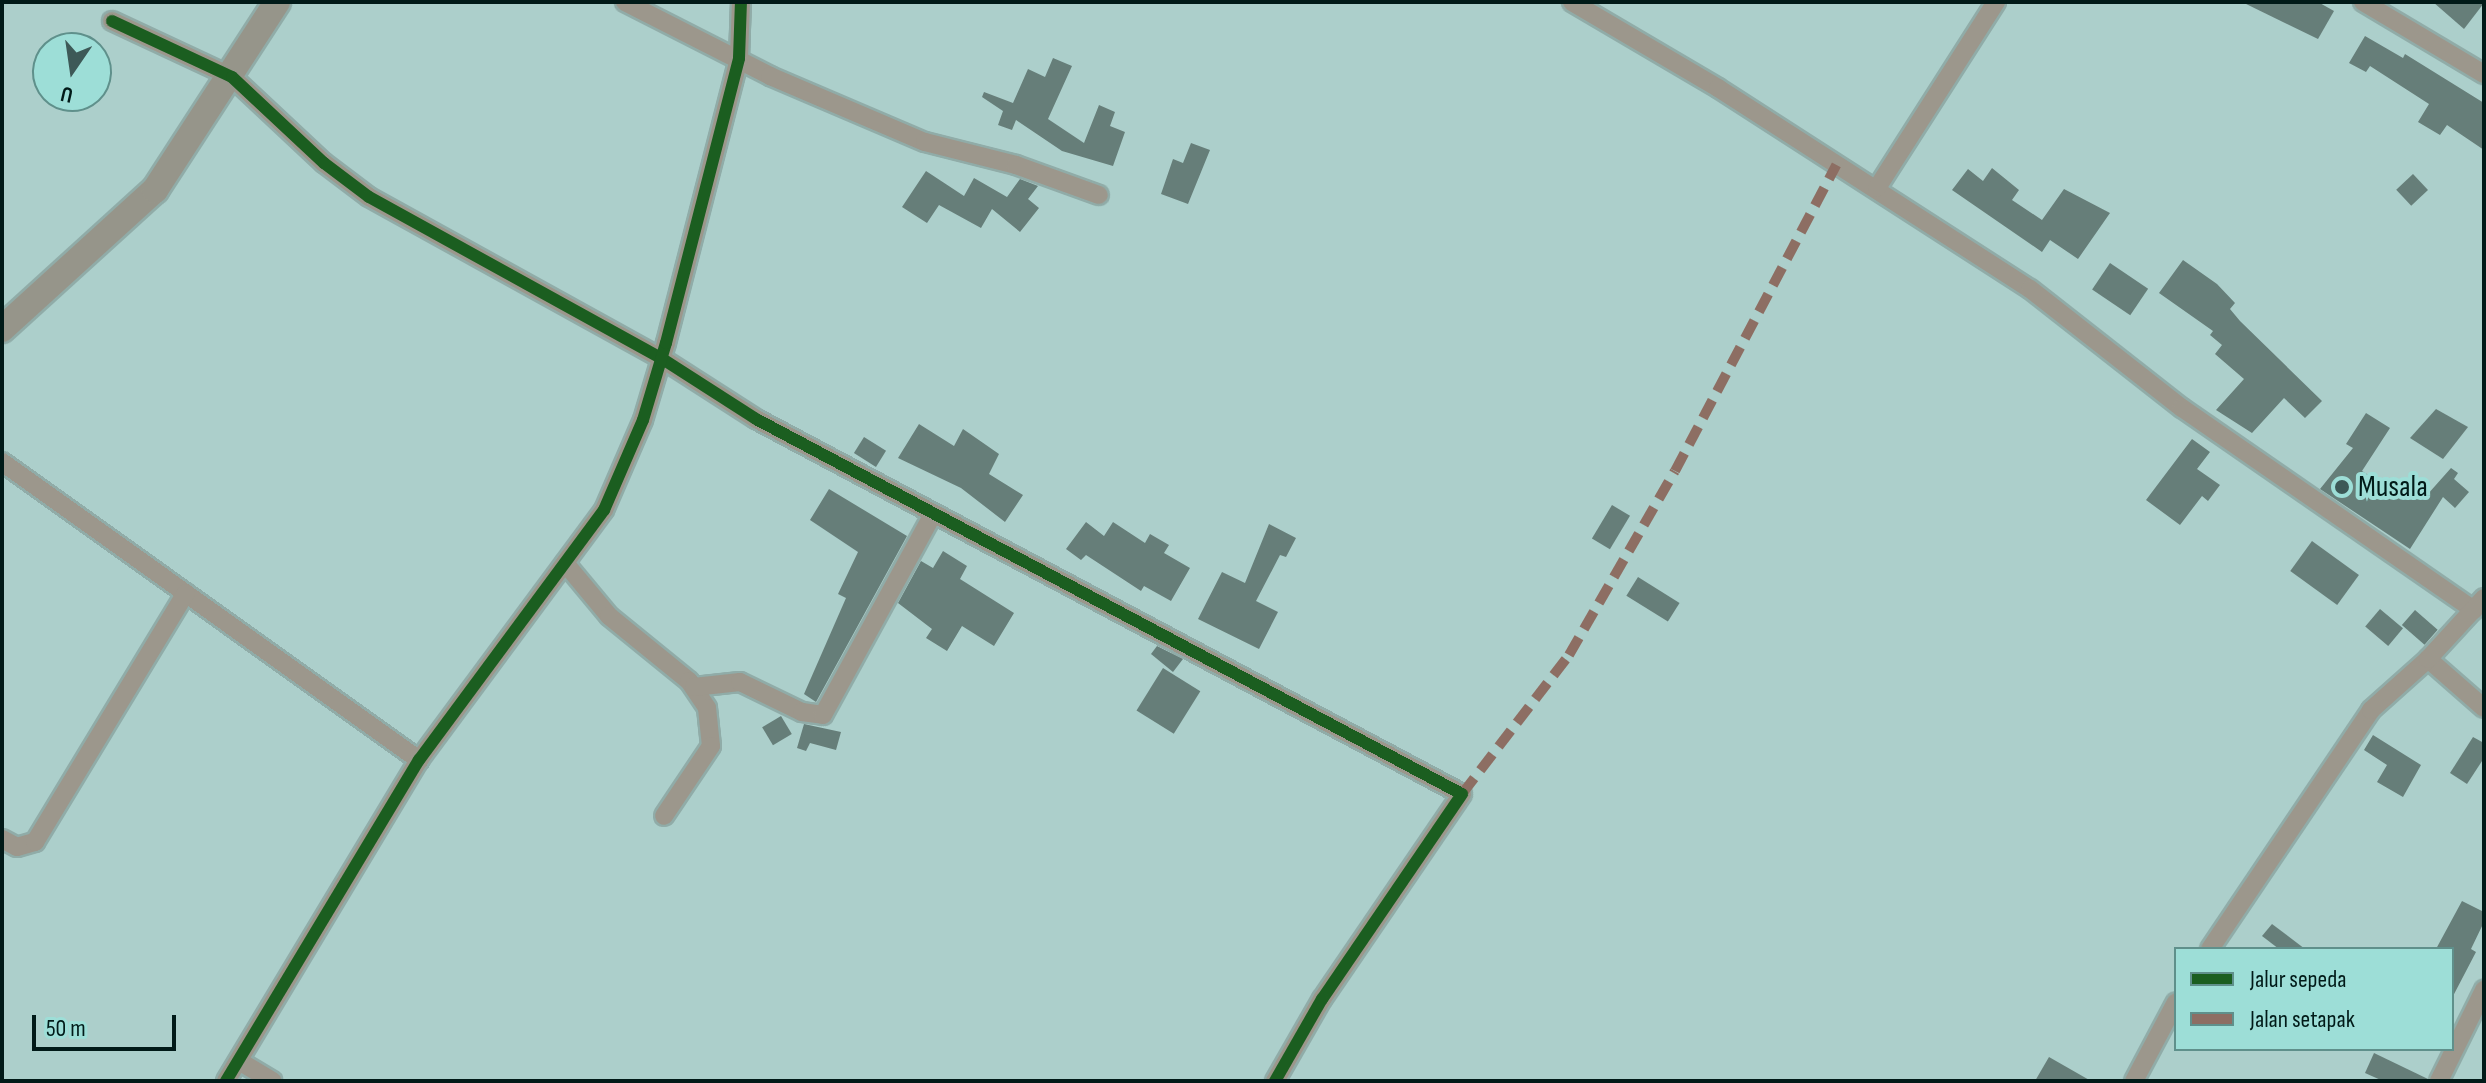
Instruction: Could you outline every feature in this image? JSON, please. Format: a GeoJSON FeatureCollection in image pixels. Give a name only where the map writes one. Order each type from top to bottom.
{"type":"FeatureCollection","features":[{"type":"Feature","properties":{"kind":"street"},"geometry":{"type":"LineString","coordinates":[[2,329],[140,207],[232,77],[277,2]]}},
{"type":"Feature","properties":{"kind":"street"},"geometry":{"type":"LineString","coordinates":[[625,2],[739,58],[925,142],[1016,165],[1099,195]]}},
{"type":"Feature","properties":{"kind":"street"},"geometry":{"type":"LineString","coordinates":[[226,1081],[419,760],[604,510],[643,420],[661,358],[739,58],[741,2]]}},
{"type":"Feature","properties":{"kind":"street"},"geometry":{"type":"LineString","coordinates":[[1572,2],[1877,188],[2030,289],[2182,408],[2479,604],[2428,659],[2371,710],[2211,947]]}},
{"type":"Feature","properties":{"kind":"street"},"geometry":{"type":"LineString","coordinates":[[1877,188],[1996,2]]}},
{"type":"Feature","properties":{"kind":"street"},"geometry":{"type":"LineString","coordinates":[[2363,2],[2484,74]]}},
{"type":"Feature","properties":{"kind":"street"},"geometry":{"type":"LineString","coordinates":[[112,21],[232,77],[324,163],[369,197],[661,358],[756,419],[933,514],[1169,634],[1462,794],[1322,999],[1275,1081]]}},
{"type":"Feature","properties":{"kind":"street"},"geometry":{"type":"LineString","coordinates":[[2,462],[419,760]]}},
{"type":"Feature","properties":{"kind":"street"},"geometry":{"type":"LineString","coordinates":[[694,687],[740,682],[802,712],[823,715],[933,514]]}},
{"type":"Feature","properties":{"kind":"street"},"geometry":{"type":"LineString","coordinates":[[565,563],[609,616],[694,687],[707,708],[711,746],[664,816]]}},
{"type":"Feature","properties":{"kind":"street"},"geometry":{"type":"LineString","coordinates":[[2,839],[17,847],[35,842],[186,593]]}},
{"type":"Feature","properties":{"kind":"street"},"geometry":{"type":"LineString","coordinates":[[2428,659],[2484,708]]}},
{"type":"Feature","properties":{"kind":"street"},"geometry":{"type":"LineString","coordinates":[[2454,1051],[2484,990]]}},
{"type":"Feature","properties":{"kind":"street"},"geometry":{"type":"LineString","coordinates":[[2134,1081],[2174,1006]]}},
{"type":"Feature","properties":{"kind":"street"},"geometry":{"type":"LineString","coordinates":[[2439,1081],[2454,1051]]}},
{"type":"Feature","properties":{"kind":"street"},"geometry":{"type":"LineString","coordinates":[[239,1061],[272,1081]]}},
{"type":"Feature","properties":{"kind":"building"},"geometry":{"type":"Polygon","coordinates":[[[2242,2],[2318,2],[2334,11],[2318,39],[2242,2]]]}},
{"type":"Feature","properties":{"kind":"building"},"geometry":{"type":"Polygon","coordinates":[[[2433,2],[2484,2],[2484,3],[2464,29],[2433,2]]]}},
{"type":"Feature","properties":{"kind":"building"},"geometry":{"type":"Polygon","coordinates":[[[2365,36],[2403,58],[2405,54],[2484,103],[2484,150],[2447,125],[2440,135],[2418,122],[2429,104],[2370,66],[2366,72],[2349,63],[2365,36]]]}},
{"type":"Feature","properties":{"kind":"building"},"geometry":{"type":"Polygon","coordinates":[[[1053,58],[1072,66],[1048,119],[1084,143],[1099,105],[1115,112],[1110,126],[1125,132],[1113,166],[1062,151],[1016,120],[1012,130],[998,125],[1003,111],[982,97],[984,92],[1013,103],[1028,69],[1045,77],[1053,58]]]}},
{"type":"Feature","properties":{"kind":"building"},"geometry":{"type":"Polygon","coordinates":[[[1191,143],[1210,150],[1188,204],[1161,194],[1173,159],[1183,163],[1191,143]]]}},
{"type":"Feature","properties":{"kind":"building"},"geometry":{"type":"Polygon","coordinates":[[[1992,168],[2019,190],[2012,200],[2042,220],[2064,189],[2110,213],[2078,259],[2050,240],[2042,252],[1952,190],[1968,169],[1983,181],[1992,168]]]}},
{"type":"Feature","properties":{"kind":"building"},"geometry":{"type":"Polygon","coordinates":[[[926,171],[964,196],[974,178],[1007,197],[1020,179],[1038,186],[1028,199],[1039,208],[1020,232],[992,209],[981,228],[939,205],[927,223],[902,207],[926,171]]]}},
{"type":"Feature","properties":{"kind":"building"},"geometry":{"type":"Polygon","coordinates":[[[2413,174],[2428,190],[2411,206],[2396,190],[2413,174]]]}},
{"type":"Feature","properties":{"kind":"building"},"geometry":{"type":"Polygon","coordinates":[[[2183,260],[2217,284],[2235,303],[2230,309],[2240,321],[2322,401],[2305,418],[2284,398],[2252,433],[2216,410],[2244,379],[2215,354],[2222,345],[2210,335],[2213,331],[2159,293],[2183,260]]]}},
{"type":"Feature","properties":{"kind":"building"},"geometry":{"type":"Polygon","coordinates":[[[2110,263],[2148,289],[2130,315],[2092,290],[2110,263]]]}},
{"type":"Feature","properties":{"kind":"building"},"geometry":{"type":"Polygon","coordinates":[[[2436,409],[2468,427],[2443,459],[2410,438],[2436,409]]]}},
{"type":"Feature","properties":{"kind":"building"},"geometry":{"type":"Polygon","coordinates":[[[2366,413],[2390,428],[2362,471],[2396,492],[2404,480],[2427,495],[2451,468],[2458,473],[2454,479],[2469,492],[2455,508],[2443,497],[2410,549],[2320,489],[2353,448],[2346,444],[2366,413]]]}},
{"type":"Feature","properties":{"kind":"building"},"geometry":{"type":"Polygon","coordinates":[[[919,424],[954,446],[963,429],[999,454],[989,474],[1023,495],[1005,522],[961,488],[898,458],[919,424]]]}},
{"type":"Feature","properties":{"kind":"building"},"geometry":{"type":"Polygon","coordinates":[[[864,437],[886,451],[876,467],[854,453],[864,437]]]}},
{"type":"Feature","properties":{"kind":"building"},"geometry":{"type":"Polygon","coordinates":[[[2192,439],[2210,452],[2197,469],[2220,485],[2208,501],[2202,496],[2180,525],[2146,500],[2192,439]]]}},
{"type":"Feature","properties":{"kind":"building"},"geometry":{"type":"Polygon","coordinates":[[[829,489],[907,536],[816,702],[804,694],[846,598],[838,594],[858,552],[810,520],[829,489]]]}},
{"type":"Feature","properties":{"kind":"building"},"geometry":{"type":"Polygon","coordinates":[[[1612,505],[1630,516],[1610,549],[1592,538],[1612,505]]]}},
{"type":"Feature","properties":{"kind":"building"},"geometry":{"type":"Polygon","coordinates":[[[1086,522],[1104,536],[1113,522],[1145,543],[1150,534],[1169,545],[1164,553],[1190,568],[1171,601],[1144,586],[1141,591],[1086,555],[1081,560],[1066,549],[1086,522]]]}},
{"type":"Feature","properties":{"kind":"building"},"geometry":{"type":"Polygon","coordinates":[[[1269,524],[1296,538],[1286,557],[1280,555],[1256,601],[1278,612],[1259,649],[1198,619],[1222,572],[1245,583],[1269,524]]]}},
{"type":"Feature","properties":{"kind":"building"},"geometry":{"type":"Polygon","coordinates":[[[2312,541],[2359,575],[2337,605],[2290,571],[2312,541]]]}},
{"type":"Feature","properties":{"kind":"building"},"geometry":{"type":"Polygon","coordinates":[[[943,551],[967,566],[960,579],[1014,613],[994,646],[962,626],[947,651],[926,638],[932,629],[898,603],[921,561],[933,568],[943,551]]]}},
{"type":"Feature","properties":{"kind":"building"},"geometry":{"type":"Polygon","coordinates":[[[1638,577],[1680,603],[1668,622],[1626,596],[1638,577]]]}},
{"type":"Feature","properties":{"kind":"building"},"geometry":{"type":"Polygon","coordinates":[[[2380,609],[2403,628],[2388,646],[2365,627],[2380,609]]]}},
{"type":"Feature","properties":{"kind":"building"},"geometry":{"type":"Polygon","coordinates":[[[2415,610],[2438,630],[2425,645],[2402,625],[2415,610]]]}},
{"type":"Feature","properties":{"kind":"building"},"geometry":{"type":"Polygon","coordinates":[[[1157,646],[1183,659],[1173,672],[1151,654],[1157,646]]]}},
{"type":"Feature","properties":{"kind":"building"},"geometry":{"type":"Polygon","coordinates":[[[1163,668],[1200,691],[1174,734],[1137,710],[1163,668]]]}},
{"type":"Feature","properties":{"kind":"building"},"geometry":{"type":"Polygon","coordinates":[[[781,716],[792,734],[773,745],[762,727],[781,716]]]}},
{"type":"Feature","properties":{"kind":"building"},"geometry":{"type":"Polygon","coordinates":[[[804,724],[841,732],[836,750],[810,743],[806,751],[797,748],[804,724]]]}},
{"type":"Feature","properties":{"kind":"building"},"geometry":{"type":"Polygon","coordinates":[[[2373,735],[2421,765],[2403,797],[2377,782],[2387,765],[2364,750],[2373,735]]]}},
{"type":"Feature","properties":{"kind":"building"},"geometry":{"type":"Polygon","coordinates":[[[2473,737],[2484,743],[2484,758],[2467,784],[2450,773],[2473,737]]]}},
{"type":"Feature","properties":{"kind":"building"},"geometry":{"type":"Polygon","coordinates":[[[2462,901],[2484,912],[2484,922],[2471,949],[2476,952],[2454,994],[2454,947],[2437,947],[2462,901]]]}},
{"type":"Feature","properties":{"kind":"building"},"geometry":{"type":"Polygon","coordinates":[[[2272,924],[2302,947],[2276,947],[2262,936],[2272,924]]]}},
{"type":"Feature","properties":{"kind":"building"},"geometry":{"type":"Polygon","coordinates":[[[2374,1053],[2427,1081],[2383,1081],[2365,1073],[2374,1053]]]}},
{"type":"Feature","properties":{"kind":"building"},"geometry":{"type":"Polygon","coordinates":[[[2049,1057],[2091,1081],[2035,1081],[2049,1057]]]}},
{"type":"Feature","properties":{"kind":"marked path"},"geometry":{"type":"LineString","coordinates":[[1462,794],[1569,655],[1675,471],[1836,165]]}},
{"type":"Feature","properties":{"kind":"cycle path"},"geometry":{"type":"LineString","coordinates":[[226,1081],[419,760],[604,510],[643,420],[666,343],[739,58],[741,2]]}},
{"type":"Feature","properties":{"kind":"cycle path"},"geometry":{"type":"LineString","coordinates":[[112,21],[232,77],[324,163],[369,197],[661,358],[756,419],[1462,794],[1322,999],[1275,1081]]}},
{"type":"Feature","properties":{"kind":"place","name":"Musala"},"geometry":{"type":"Point","coordinates":[2342,487]}}]}
